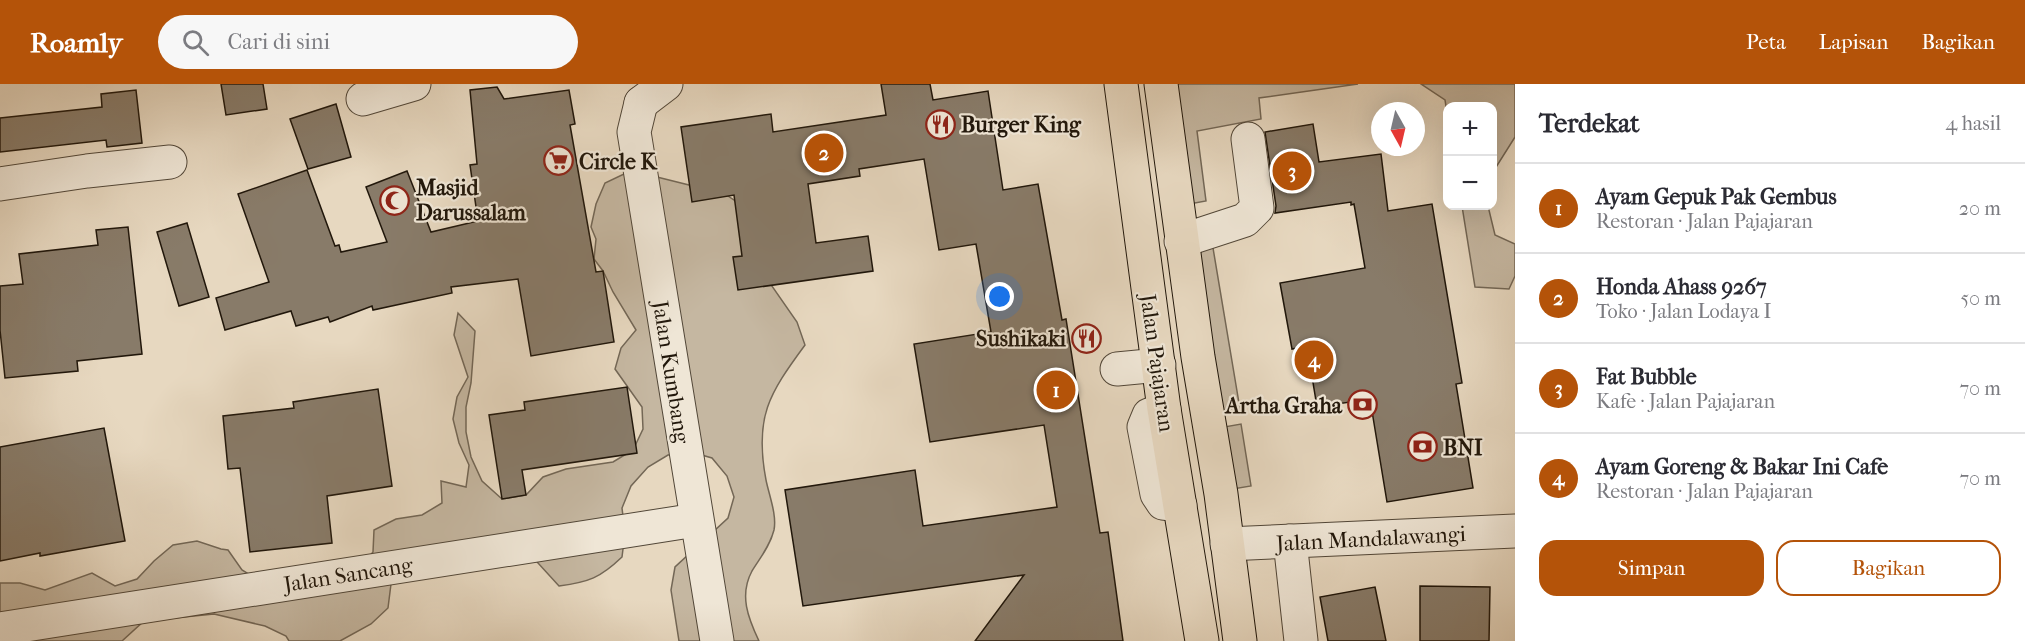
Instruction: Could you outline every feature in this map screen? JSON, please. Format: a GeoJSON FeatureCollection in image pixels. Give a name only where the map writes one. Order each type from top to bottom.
{"type":"FeatureCollection","features":[{"type":"Feature","properties":{"kind":"highway","name":"Jalan Pajajaran"},"geometry":{"type":"LineString","coordinates":[[1121,84],[1164,409],[1202,641]]}},
{"type":"Feature","properties":{"kind":"highway","name":"Jalan Pajajaran"},"geometry":{"type":"LineString","coordinates":[[1161,84],[1181,241],[1221,494],[1240,641]]}},
{"type":"Feature","properties":{"kind":"street"},"geometry":{"type":"LineString","coordinates":[[363,99],[407,85]]}},
{"type":"Feature","properties":{"kind":"street","name":"Jalan Kumbang"},"geometry":{"type":"LineString","coordinates":[[645,90],[634,132],[717,641]]}},
{"type":"Feature","properties":{"kind":"street"},"geometry":{"type":"LineString","coordinates":[[1181,241],[1245,220],[1257,208],[1248,139]]}},
{"type":"Feature","properties":{"kind":"street"},"geometry":{"type":"LineString","coordinates":[[0,184],[170,162]]}},
{"type":"Feature","properties":{"kind":"street"},"geometry":{"type":"LineString","coordinates":[[1117,369],[1158,365]]}},
{"type":"Feature","properties":{"kind":"street","name":"Jalan Sancang"},"geometry":{"type":"LineString","coordinates":[[0,629],[696,520]]}},
{"type":"Feature","properties":{"kind":"street","name":"Jalan Mandalawangi"},"geometry":{"type":"LineString","coordinates":[[1227,544],[1515,531]]}},
{"type":"Feature","properties":{"kind":"street"},"geometry":{"type":"LineString","coordinates":[[1290,541],[1301,641]]}},
{"type":"Feature","properties":{"kind":"shaded area"},"geometry":{"type":"Polygon","coordinates":[[[1175,84],[1358,84],[1259,98],[1261,119],[1197,131],[1206,201],[1178,206],[1175,84]]]}},
{"type":"Feature","properties":{"kind":"shaded area"},"geometry":{"type":"Polygon","coordinates":[[[1421,84],[1515,84],[1515,137],[1497,166],[1497,102],[1445,102],[1421,84]]]}},
{"type":"Feature","properties":{"kind":"shaded area"},"geometry":{"type":"Polygon","coordinates":[[[626,173],[649,175],[725,194],[747,209],[767,279],[797,322],[805,345],[774,393],[764,423],[763,458],[775,524],[770,541],[752,571],[746,589],[746,606],[759,641],[679,641],[671,590],[675,567],[728,518],[734,497],[727,476],[712,458],[691,452],[668,455],[648,467],[631,486],[622,508],[625,533],[622,557],[594,578],[578,583],[559,586],[528,552],[391,584],[388,608],[371,624],[340,641],[289,641],[286,636],[265,626],[214,614],[144,621],[122,641],[3,641],[0,637],[0,583],[20,583],[45,590],[92,573],[115,586],[137,579],[173,545],[197,541],[228,550],[242,570],[265,584],[358,571],[373,552],[374,530],[396,519],[422,515],[442,503],[441,481],[466,487],[469,465],[459,443],[453,419],[457,397],[468,377],[454,335],[458,313],[475,331],[471,383],[466,407],[466,432],[471,457],[482,481],[502,499],[526,495],[543,477],[566,469],[613,462],[633,450],[643,429],[642,407],[615,369],[621,348],[636,330],[594,259],[596,239],[591,227],[596,204],[605,183],[626,173]]]}},
{"type":"Feature","properties":{"kind":"shaded area"},"geometry":{"type":"Polygon","coordinates":[[[1463,210],[1489,210],[1495,235],[1515,244],[1515,276],[1509,289],[1475,287],[1463,210]]]}},
{"type":"Feature","properties":{"kind":"shaded area"},"geometry":{"type":"Polygon","coordinates":[[[1212,242],[1240,409],[1223,411],[1195,245],[1212,242]]]}},
{"type":"Feature","properties":{"kind":"shaded area"},"geometry":{"type":"Polygon","coordinates":[[[1241,424],[1251,486],[1233,489],[1224,427],[1241,424]]]}},
{"type":"Feature","properties":{"kind":"building"},"geometry":{"type":"Polygon","coordinates":[[[221,84],[263,84],[267,109],[226,115],[221,84]]]}},
{"type":"Feature","properties":{"kind":"building"},"geometry":{"type":"Polygon","coordinates":[[[881,84],[930,84],[933,100],[988,91],[1003,190],[1038,184],[1062,320],[1066,319],[1100,533],[1108,532],[1123,641],[975,641],[1024,575],[803,606],[785,490],[915,470],[923,526],[1057,507],[1044,425],[930,442],[914,344],[991,332],[976,244],[939,250],[924,159],[859,169],[860,176],[808,184],[816,243],[868,236],[873,271],[738,290],[733,257],[742,256],[734,195],[692,202],[681,127],[771,114],[773,132],[886,115],[881,84]]]}},
{"type":"Feature","properties":{"kind":"building"},"geometry":{"type":"Polygon","coordinates":[[[497,87],[504,99],[569,90],[575,124],[570,125],[596,272],[603,271],[614,342],[531,356],[518,279],[451,287],[452,293],[373,310],[372,306],[330,322],[328,317],[296,326],[291,311],[225,330],[216,298],[269,282],[238,194],[307,170],[335,246],[339,245],[341,252],[387,242],[366,187],[407,171],[431,232],[478,221],[470,165],[477,164],[470,90],[497,87]]]}},
{"type":"Feature","properties":{"kind":"building"},"geometry":{"type":"Polygon","coordinates":[[[136,90],[142,143],[107,147],[106,140],[0,152],[0,118],[102,107],[101,94],[136,90]]]}},
{"type":"Feature","properties":{"kind":"building"},"geometry":{"type":"Polygon","coordinates":[[[336,104],[351,157],[308,169],[290,119],[336,104]]]}},
{"type":"Feature","properties":{"kind":"building"},"geometry":{"type":"Polygon","coordinates":[[[1313,124],[1319,162],[1381,156],[1388,211],[1432,204],[1462,383],[1456,384],[1473,488],[1387,502],[1370,399],[1317,407],[1307,346],[1292,349],[1280,283],[1365,268],[1354,204],[1351,205],[1351,202],[1275,213],[1276,206],[1265,132],[1313,124]]]}},
{"type":"Feature","properties":{"kind":"building"},"geometry":{"type":"Polygon","coordinates":[[[187,223],[209,297],[179,306],[157,232],[187,223]]]}},
{"type":"Feature","properties":{"kind":"building"},"geometry":{"type":"Polygon","coordinates":[[[128,227],[142,354],[77,361],[78,371],[5,378],[0,330],[0,286],[23,284],[19,254],[98,245],[96,230],[128,227]]]}},
{"type":"Feature","properties":{"kind":"building"},"geometry":{"type":"Polygon","coordinates":[[[627,387],[637,453],[522,470],[526,495],[502,499],[489,415],[525,410],[524,402],[627,387]]]}},
{"type":"Feature","properties":{"kind":"building"},"geometry":{"type":"Polygon","coordinates":[[[378,389],[392,486],[327,496],[332,543],[250,552],[240,468],[228,469],[223,416],[294,408],[293,402],[378,389]]]}},
{"type":"Feature","properties":{"kind":"building"},"geometry":{"type":"Polygon","coordinates":[[[104,428],[125,541],[0,561],[0,447],[104,428]]]}},
{"type":"Feature","properties":{"kind":"building"},"geometry":{"type":"Polygon","coordinates":[[[1420,586],[1490,587],[1489,641],[1420,641],[1420,586]]]}},
{"type":"Feature","properties":{"kind":"building"},"geometry":{"type":"Polygon","coordinates":[[[1375,587],[1386,641],[1328,641],[1320,597],[1375,587]]]}},
{"type":"Feature","properties":{"kind":"place","name":"Burger King"},"geometry":{"type":"Point","coordinates":[940,124]}},
{"type":"Feature","properties":{"kind":"place","name":"Honda Ahass 9267"},"geometry":{"type":"Point","coordinates":[824,153]}},
{"type":"Feature","properties":{"kind":"place","name":"Circle K"},"geometry":{"type":"Point","coordinates":[558,161]}},
{"type":"Feature","properties":{"kind":"place","name":"Fat Bubble"},"geometry":{"type":"Point","coordinates":[1292,171]}},
{"type":"Feature","properties":{"kind":"place","name":"Masjid Darussalam"},"geometry":{"type":"Point","coordinates":[395,200]}},
{"type":"Feature","properties":{"kind":"place","name":"Sushikaki"},"geometry":{"type":"Point","coordinates":[1087,338]}},
{"type":"Feature","properties":{"kind":"place","name":"Ayam Goreng & Bakar Ini Cafe"},"geometry":{"type":"Point","coordinates":[1314,360]}},
{"type":"Feature","properties":{"kind":"place","name":"Ayam Gepuk Pak Gembus"},"geometry":{"type":"Point","coordinates":[1056,390]}},
{"type":"Feature","properties":{"kind":"place","name":"Artha Graha"},"geometry":{"type":"Point","coordinates":[1363,405]}},
{"type":"Feature","properties":{"kind":"place","name":"BNI"},"geometry":{"type":"Point","coordinates":[1422,447]}}]}
